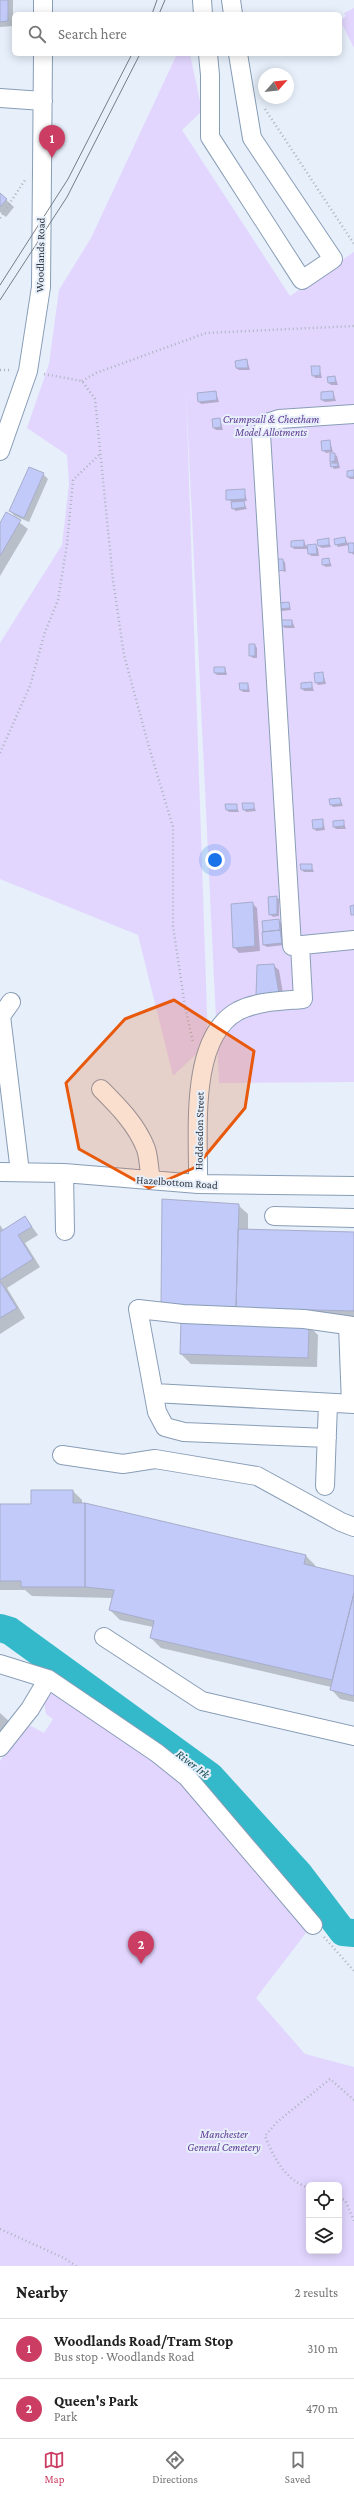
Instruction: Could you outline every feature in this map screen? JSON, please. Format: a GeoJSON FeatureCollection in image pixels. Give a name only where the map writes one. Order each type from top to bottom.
{"type":"FeatureCollection","features":[{"type":"Feature","properties":{"kind":"street"},"geometry":{"type":"LineString","coordinates":[[43,0],[43,12]]}},
{"type":"Feature","properties":{"kind":"street"},"geometry":{"type":"LineString","coordinates":[[202,0],[203,12]]}},
{"type":"Feature","properties":{"kind":"street"},"geometry":{"type":"LineString","coordinates":[[231,0],[233,12]]}},
{"type":"Feature","properties":{"kind":"street","name":"Woodlands Road"},"geometry":{"type":"LineString","coordinates":[[0,451],[28,371],[41,287],[43,56]]}},
{"type":"Feature","properties":{"kind":"street"},"geometry":{"type":"LineString","coordinates":[[208,56],[210,75],[210,138],[302,280],[333,259],[252,138],[238,56]]}},
{"type":"Feature","properties":{"kind":"street"},"geometry":{"type":"LineString","coordinates":[[0,98],[43,101]]}},
{"type":"Feature","properties":{"kind":"street"},"geometry":{"type":"LineString","coordinates":[[354,414],[273,420],[267,424],[261,434],[292,946],[354,940]]}},
{"type":"Feature","properties":{"kind":"street","name":"Hoddesdon Street"},"geometry":{"type":"LineString","coordinates":[[198,1184],[200,1078],[214,1037],[222,1022],[238,1011],[260,1003],[303,999],[300,945]]}},
{"type":"Feature","properties":{"kind":"street"},"geometry":{"type":"LineString","coordinates":[[11,1002],[1,1016],[20,1172]]}},
{"type":"Feature","properties":{"kind":"street"},"geometry":{"type":"LineString","coordinates":[[101,1089],[130,1121],[138,1134],[146,1150],[150,1180]]}},
{"type":"Feature","properties":{"kind":"street","name":"Hazelbottom Road"},"geometry":{"type":"LineString","coordinates":[[0,1172],[64,1174],[198,1184],[354,1186]]}},
{"type":"Feature","properties":{"kind":"street"},"geometry":{"type":"LineString","coordinates":[[64,1174],[65,1231]]}},
{"type":"Feature","properties":{"kind":"street"},"geometry":{"type":"LineString","coordinates":[[274,1216],[354,1218]]}},
{"type":"Feature","properties":{"kind":"street"},"geometry":{"type":"LineString","coordinates":[[154,1393],[353,1404],[351,1326],[304,1319],[183,1314],[138,1308],[157,1412],[165,1427],[184,1432],[327,1438]]}},
{"type":"Feature","properties":{"kind":"street"},"geometry":{"type":"LineString","coordinates":[[325,1486],[328,1403]]}},
{"type":"Feature","properties":{"kind":"street"},"geometry":{"type":"LineString","coordinates":[[62,1456],[123,1464],[155,1459],[257,1476],[340,1522],[354,1527]]}},
{"type":"Feature","properties":{"kind":"street"},"geometry":{"type":"LineString","coordinates":[[104,1637],[202,1701],[354,1736]]}},
{"type":"Feature","properties":{"kind":"street"},"geometry":{"type":"LineString","coordinates":[[0,1664],[48,1679],[151,1749],[187,1777],[313,1925]]}},
{"type":"Feature","properties":{"kind":"street"},"geometry":{"type":"LineString","coordinates":[[0,1746],[30,1709],[48,1679]]}},
{"type":"Feature","properties":{"kind":"path"},"geometry":{"type":"LineString","coordinates":[[264,107],[354,244]]}},
{"type":"Feature","properties":{"kind":"path"},"geometry":{"type":"LineString","coordinates":[[0,218],[20,184],[42,162]]}},
{"type":"Feature","properties":{"kind":"path"},"geometry":{"type":"LineString","coordinates":[[28,371],[82,381],[96,373],[206,333],[354,326]]}},
{"type":"Feature","properties":{"kind":"path"},"geometry":{"type":"LineString","coordinates":[[82,381],[95,399],[113,580],[124,655],[148,747],[173,827],[173,926],[185,1007],[194,1049]]}},
{"type":"Feature","properties":{"kind":"path"},"geometry":{"type":"LineString","coordinates":[[0,753],[30,686],[45,632],[58,600],[67,544],[73,480],[101,453]]}},
{"type":"Feature","properties":{"kind":"path"},"geometry":{"type":"LineString","coordinates":[[313,1925],[354,1971]]}},
{"type":"Feature","properties":{"kind":"path"},"geometry":{"type":"LineString","coordinates":[[306,2186],[284,2172],[273,2156],[265,2136],[276,2122],[330,2079],[354,2100]]}},
{"type":"Feature","properties":{"kind":"path"},"geometry":{"type":"LineString","coordinates":[[342,2199],[346,2200],[354,2221]]}},
{"type":"Feature","properties":{"kind":"path"},"geometry":{"type":"LineString","coordinates":[[0,2229],[76,2266]]}},
{"type":"Feature","properties":{"kind":"highlighted area"},"geometry":{"type":"Polygon","coordinates":[[[174,1000],[254,1051],[245,1108],[196,1167],[149,1188],[79,1149],[66,1083],[125,1019],[174,1000]]]}},
{"type":"Feature","properties":{"kind":"green space"},"geometry":{"type":"Polygon","coordinates":[[[354,8],[354,48],[342,24],[342,19],[346,16],[344,13],[354,8]]]}},
{"type":"Feature","properties":{"kind":"green space","name":"Crumpsall & Cheetham Model Allotments"},"geometry":{"type":"Polygon","coordinates":[[[176,56],[190,56],[202,111],[182,130],[290,296],[354,252],[354,1082],[219,1083],[186,392],[208,1043],[173,1076],[138,935],[0,879],[0,643],[62,545],[69,484],[67,455],[27,428],[49,364],[59,290],[91,238],[176,56]]]}},
{"type":"Feature","properties":{"kind":"green space","name":"Manchester General Cemetery"},"geometry":{"type":"Polygon","coordinates":[[[53,1692],[163,1763],[309,1929],[256,1998],[305,2054],[354,2067],[354,2266],[0,2266],[0,1761],[24,1728],[31,1726],[44,1733],[53,1719],[46,1714],[44,1702],[53,1692]]]}},
{"type":"Feature","properties":{"kind":"building"},"geometry":{"type":"Polygon","coordinates":[[[0,0],[8,0],[8,21],[0,22],[0,0]]]}},
{"type":"Feature","properties":{"kind":"building"},"geometry":{"type":"Polygon","coordinates":[[[0,193],[7,199],[0,207],[0,193]]]}},
{"type":"Feature","properties":{"kind":"building"},"geometry":{"type":"Polygon","coordinates":[[[247,359],[248,368],[236,368],[235,361],[247,359]]]}},
{"type":"Feature","properties":{"kind":"building"},"geometry":{"type":"Polygon","coordinates":[[[311,366],[320,366],[320,375],[312,376],[311,366]]]}},
{"type":"Feature","properties":{"kind":"building"},"geometry":{"type":"Polygon","coordinates":[[[335,376],[336,382],[328,383],[327,377],[335,376]]]}},
{"type":"Feature","properties":{"kind":"building"},"geometry":{"type":"Polygon","coordinates":[[[216,391],[217,400],[198,402],[197,393],[216,391]]]}},
{"type":"Feature","properties":{"kind":"building"},"geometry":{"type":"Polygon","coordinates":[[[333,391],[334,399],[321,400],[321,392],[333,391]]]}},
{"type":"Feature","properties":{"kind":"building"},"geometry":{"type":"Polygon","coordinates":[[[220,418],[221,427],[213,428],[212,419],[220,418]]]}},
{"type":"Feature","properties":{"kind":"building"},"geometry":{"type":"Polygon","coordinates":[[[330,440],[331,450],[322,451],[321,441],[330,440]]]}},
{"type":"Feature","properties":{"kind":"building"},"geometry":{"type":"Polygon","coordinates":[[[330,453],[335,453],[335,461],[330,462],[330,453]]]}},
{"type":"Feature","properties":{"kind":"building"},"geometry":{"type":"Polygon","coordinates":[[[330,463],[338,463],[338,466],[331,467],[330,463]]]}},
{"type":"Feature","properties":{"kind":"building"},"geometry":{"type":"Polygon","coordinates":[[[29,467],[44,473],[24,518],[9,511],[29,467]]]}},
{"type":"Feature","properties":{"kind":"building"},"geometry":{"type":"Polygon","coordinates":[[[354,470],[354,477],[347,477],[347,471],[354,470]]]}},
{"type":"Feature","properties":{"kind":"building"},"geometry":{"type":"Polygon","coordinates":[[[245,489],[245,499],[226,500],[226,490],[245,489]]]}},
{"type":"Feature","properties":{"kind":"building"},"geometry":{"type":"Polygon","coordinates":[[[244,501],[245,507],[232,509],[231,502],[244,501]]]}},
{"type":"Feature","properties":{"kind":"building"},"geometry":{"type":"Polygon","coordinates":[[[6,512],[21,520],[0,556],[0,523],[6,512]]]}},
{"type":"Feature","properties":{"kind":"building"},"geometry":{"type":"Polygon","coordinates":[[[345,537],[346,543],[335,545],[334,539],[345,537]]]}},
{"type":"Feature","properties":{"kind":"building"},"geometry":{"type":"Polygon","coordinates":[[[329,538],[329,545],[318,546],[317,540],[329,538]]]}},
{"type":"Feature","properties":{"kind":"building"},"geometry":{"type":"Polygon","coordinates":[[[304,540],[304,547],[291,547],[291,541],[304,540]]]}},
{"type":"Feature","properties":{"kind":"building"},"geometry":{"type":"Polygon","coordinates":[[[348,543],[354,543],[354,552],[349,553],[348,543]]]}},
{"type":"Feature","properties":{"kind":"building"},"geometry":{"type":"Polygon","coordinates":[[[316,544],[317,554],[308,554],[307,545],[316,544]]]}},
{"type":"Feature","properties":{"kind":"building"},"geometry":{"type":"Polygon","coordinates":[[[329,558],[330,564],[322,565],[322,559],[329,558]]]}},
{"type":"Feature","properties":{"kind":"building"},"geometry":{"type":"Polygon","coordinates":[[[277,559],[283,559],[284,570],[278,571],[277,559]]]}},
{"type":"Feature","properties":{"kind":"building"},"geometry":{"type":"Polygon","coordinates":[[[289,602],[290,608],[278,609],[278,603],[289,602]]]}},
{"type":"Feature","properties":{"kind":"building"},"geometry":{"type":"Polygon","coordinates":[[[281,620],[292,620],[292,626],[281,626],[281,620]]]}},
{"type":"Feature","properties":{"kind":"building"},"geometry":{"type":"Polygon","coordinates":[[[249,644],[255,644],[255,656],[249,656],[249,644]]]}},
{"type":"Feature","properties":{"kind":"building"},"geometry":{"type":"Polygon","coordinates":[[[214,667],[225,667],[225,673],[214,673],[214,667]]]}},
{"type":"Feature","properties":{"kind":"building"},"geometry":{"type":"Polygon","coordinates":[[[323,672],[324,682],[315,683],[314,673],[323,672]]]}},
{"type":"Feature","properties":{"kind":"building"},"geometry":{"type":"Polygon","coordinates":[[[312,682],[312,688],[301,689],[301,683],[312,682]]]}},
{"type":"Feature","properties":{"kind":"building"},"geometry":{"type":"Polygon","coordinates":[[[239,683],[248,683],[248,690],[240,690],[239,683]]]}},
{"type":"Feature","properties":{"kind":"building"},"geometry":{"type":"Polygon","coordinates":[[[340,798],[341,804],[330,805],[329,799],[340,798]]]}},
{"type":"Feature","properties":{"kind":"building"},"geometry":{"type":"Polygon","coordinates":[[[242,803],[254,803],[254,809],[243,810],[242,803]]]}},
{"type":"Feature","properties":{"kind":"building"},"geometry":{"type":"Polygon","coordinates":[[[225,804],[237,804],[237,810],[226,810],[225,804]]]}},
{"type":"Feature","properties":{"kind":"building"},"geometry":{"type":"Polygon","coordinates":[[[323,819],[323,828],[313,829],[312,820],[323,819]]]}},
{"type":"Feature","properties":{"kind":"building"},"geometry":{"type":"Polygon","coordinates":[[[344,820],[344,826],[333,827],[333,821],[344,820]]]}},
{"type":"Feature","properties":{"kind":"building"},"geometry":{"type":"Polygon","coordinates":[[[300,864],[312,864],[312,870],[301,870],[300,864]]]}},
{"type":"Feature","properties":{"kind":"building"},"geometry":{"type":"Polygon","coordinates":[[[277,896],[277,914],[269,915],[268,897],[277,896]]]}},
{"type":"Feature","properties":{"kind":"building"},"geometry":{"type":"Polygon","coordinates":[[[253,902],[255,946],[233,948],[231,904],[253,902]]]}},
{"type":"Feature","properties":{"kind":"building"},"geometry":{"type":"Polygon","coordinates":[[[354,905],[354,915],[351,915],[350,906],[354,905]]]}},
{"type":"Feature","properties":{"kind":"building"},"geometry":{"type":"Polygon","coordinates":[[[279,919],[280,930],[263,932],[262,921],[279,919]]]}},
{"type":"Feature","properties":{"kind":"building"},"geometry":{"type":"Polygon","coordinates":[[[280,930],[282,943],[263,945],[262,932],[280,930]]]}},
{"type":"Feature","properties":{"kind":"building"},"geometry":{"type":"Polygon","coordinates":[[[274,964],[279,994],[256,996],[257,965],[274,964]]]}},
{"type":"Feature","properties":{"kind":"building"},"geometry":{"type":"Polygon","coordinates":[[[162,1199],[239,1204],[236,1308],[161,1305],[162,1199]]]}},
{"type":"Feature","properties":{"kind":"building"},"geometry":{"type":"Polygon","coordinates":[[[25,1216],[32,1227],[18,1235],[33,1259],[0,1280],[0,1232],[25,1216]]]}},
{"type":"Feature","properties":{"kind":"building"},"geometry":{"type":"Polygon","coordinates":[[[238,1229],[354,1232],[354,1311],[236,1308],[238,1229]]]}},
{"type":"Feature","properties":{"kind":"building"},"geometry":{"type":"Polygon","coordinates":[[[0,1281],[17,1308],[0,1318],[0,1281]]]}},
{"type":"Feature","properties":{"kind":"building"},"geometry":{"type":"Polygon","coordinates":[[[181,1321],[309,1325],[308,1358],[180,1354],[181,1321]]]}},
{"type":"Feature","properties":{"kind":"building"},"geometry":{"type":"Polygon","coordinates":[[[31,1490],[73,1490],[73,1503],[85,1503],[85,1587],[21,1587],[21,1581],[0,1581],[0,1504],[31,1504],[31,1490]]]}},
{"type":"Feature","properties":{"kind":"building"},"geometry":{"type":"Polygon","coordinates":[[[85,1503],[306,1555],[304,1564],[354,1576],[354,1593],[332,1680],[150,1638],[154,1621],[109,1610],[114,1590],[85,1587],[85,1503]]]}},
{"type":"Feature","properties":{"kind":"building"},"geometry":{"type":"Polygon","coordinates":[[[354,1593],[354,1696],[330,1690],[354,1593]]]}},
{"type":"Feature","properties":{"kind":"waterway","name":"River Irk"},"geometry":{"type":"LineString","coordinates":[[0,1628],[10,1631],[210,1776],[299,1874],[343,1932],[354,1933]]}},
{"type":"Feature","properties":{"kind":"tram line"},"geometry":{"type":"LineString","coordinates":[[153,12],[157,0]]}},
{"type":"Feature","properties":{"kind":"tram line"},"geometry":{"type":"LineString","coordinates":[[160,12],[165,0]]}},
{"type":"Feature","properties":{"kind":"tram line"},"geometry":{"type":"LineString","coordinates":[[0,285],[68,179],[131,56]]}},
{"type":"Feature","properties":{"kind":"tram line"},"geometry":{"type":"LineString","coordinates":[[0,300],[67,197],[139,56]]}},
{"type":"Feature","properties":{"kind":"place","name":"Woodlands Road/Tram Stop"},"geometry":{"type":"Point","coordinates":[52,158]}},
{"type":"Feature","properties":{"kind":"place","name":"Queen's Park"},"geometry":{"type":"Point","coordinates":[141,1964]}}]}
